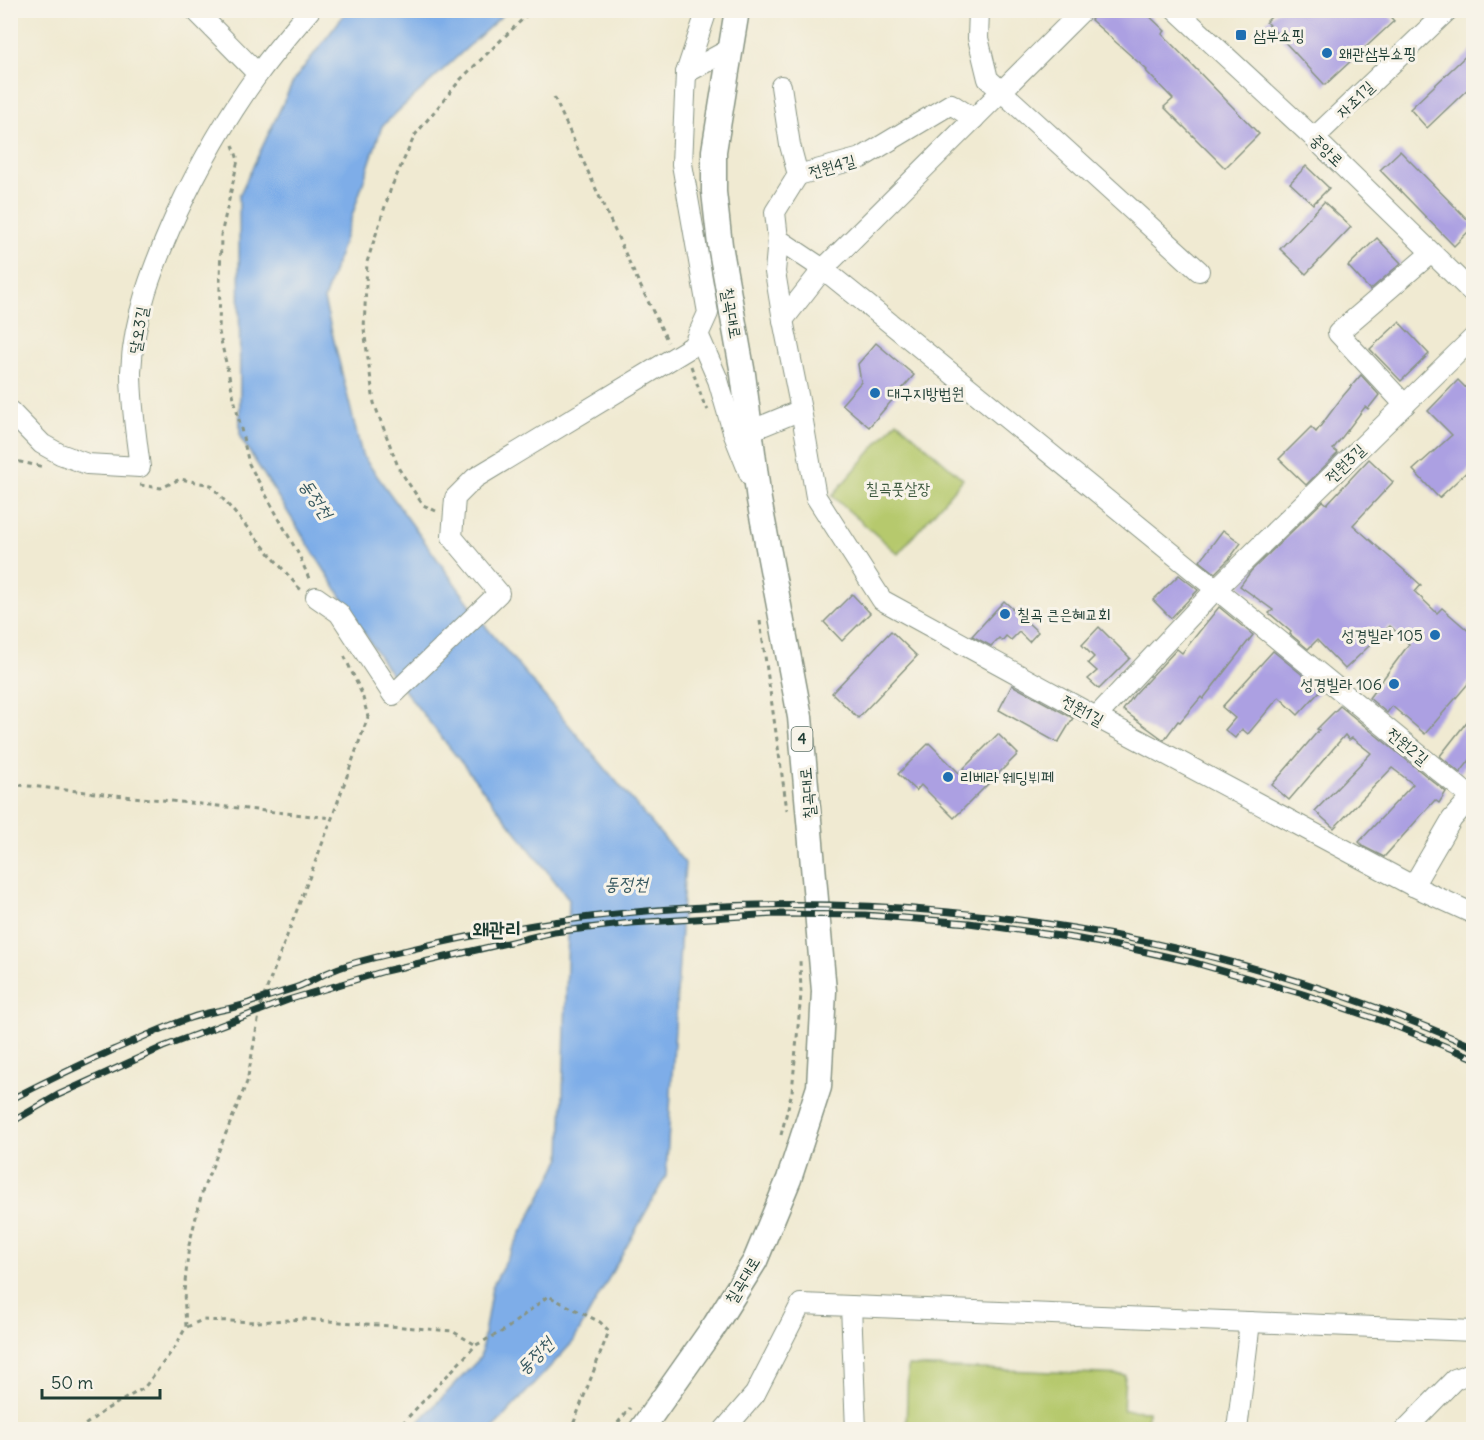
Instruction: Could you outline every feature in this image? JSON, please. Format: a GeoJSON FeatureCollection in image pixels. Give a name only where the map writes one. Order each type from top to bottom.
{"type":"FeatureCollection","features":[{"type":"Feature","properties":{"kind":"main road","name":"칠곡대로"},"geometry":{"type":"LineString","coordinates":[[641,1430],[715,1325],[755,1261],[789,1179],[819,1087],[824,991],[800,717],[759,500],[743,374],[720,244],[714,192],[714,151],[737,10]]}},
{"type":"Feature","properties":{"kind":"street"},"geometry":{"type":"LineString","coordinates":[[195,10],[258,74]]}},
{"type":"Feature","properties":{"kind":"street","name":"달오3길"},"geometry":{"type":"LineString","coordinates":[[139,476],[131,372],[135,334],[145,294],[161,249],[188,190],[225,123],[258,74],[310,10]]}},
{"type":"Feature","properties":{"kind":"street"},"geometry":{"type":"LineString","coordinates":[[316,597],[339,613],[393,694],[499,593],[452,537],[455,498],[475,478],[693,346],[708,313],[682,164],[686,74],[707,10]]}},
{"type":"Feature","properties":{"kind":"street"},"geometry":{"type":"LineString","coordinates":[[979,10],[978,38],[988,79],[1199,271]]}},
{"type":"Feature","properties":{"kind":"street"},"geometry":{"type":"LineString","coordinates":[[783,320],[823,269],[1083,10]]}},
{"type":"Feature","properties":{"kind":"street","name":"중앙로"},"geometry":{"type":"LineString","coordinates":[[1176,10],[1314,138],[1473,294]]}},
{"type":"Feature","properties":{"kind":"street","name":"자조1길"},"geometry":{"type":"LineString","coordinates":[[1314,138],[1448,10]]}},
{"type":"Feature","properties":{"kind":"street"},"geometry":{"type":"LineString","coordinates":[[686,74],[730,49]]}},
{"type":"Feature","properties":{"kind":"street","name":"전원4길"},"geometry":{"type":"LineString","coordinates":[[781,86],[790,146],[798,175],[861,158],[951,104],[974,119]]}},
{"type":"Feature","properties":{"kind":"street","name":"전원1길"},"geometry":{"type":"LineString","coordinates":[[798,175],[775,212],[778,239],[775,272],[816,497],[882,600],[1413,886],[1473,914]]}},
{"type":"Feature","properties":{"kind":"street"},"geometry":{"type":"LineString","coordinates":[[778,239],[823,269],[1216,590]]}},
{"type":"Feature","properties":{"kind":"street"},"geometry":{"type":"LineString","coordinates":[[1405,405],[1338,333],[1431,253]]}},
{"type":"Feature","properties":{"kind":"street"},"geometry":{"type":"LineString","coordinates":[[698,334],[718,380],[734,435],[759,500]]}},
{"type":"Feature","properties":{"kind":"street","name":"전원3길"},"geometry":{"type":"LineString","coordinates":[[1096,717],[1216,590],[1473,338]]}},
{"type":"Feature","properties":{"kind":"street"},"geometry":{"type":"LineString","coordinates":[[750,431],[801,410]]}},
{"type":"Feature","properties":{"kind":"street"},"geometry":{"type":"LineString","coordinates":[[10,411],[42,444],[60,454],[87,464],[139,476]]}},
{"type":"Feature","properties":{"kind":"street","name":"전원2길"},"geometry":{"type":"LineString","coordinates":[[1216,590],[1472,795],[1452,819],[1413,886]]}},
{"type":"Feature","properties":{"kind":"street"},"geometry":{"type":"LineString","coordinates":[[724,1430],[755,1394],[801,1304],[1473,1331]]}},
{"type":"Feature","properties":{"kind":"street"},"geometry":{"type":"LineString","coordinates":[[851,1306],[856,1430]]}},
{"type":"Feature","properties":{"kind":"street"},"geometry":{"type":"LineString","coordinates":[[1237,1430],[1250,1322]]}},
{"type":"Feature","properties":{"kind":"street"},"geometry":{"type":"LineString","coordinates":[[1405,1430],[1455,1379],[1473,1372]]}},
{"type":"Feature","properties":{"kind":"path"},"geometry":{"type":"LineString","coordinates":[[453,518],[423,505],[399,469],[374,403],[364,329],[367,262],[391,188],[415,135],[461,79],[532,10]]}},
{"type":"Feature","properties":{"kind":"path"},"geometry":{"type":"LineString","coordinates":[[554,97],[631,267],[675,357],[689,362],[704,405],[710,414]]}},
{"type":"Feature","properties":{"kind":"path"},"geometry":{"type":"LineString","coordinates":[[225,123],[238,160],[221,235],[219,332],[249,464],[300,557],[316,597]]}},
{"type":"Feature","properties":{"kind":"path"},"geometry":{"type":"LineString","coordinates":[[10,460],[51,468]]}},
{"type":"Feature","properties":{"kind":"path"},"geometry":{"type":"LineString","coordinates":[[139,476],[161,488],[180,480],[211,485],[299,588],[316,597]]}},
{"type":"Feature","properties":{"kind":"path"},"geometry":{"type":"LineString","coordinates":[[760,618],[787,813]]}},
{"type":"Feature","properties":{"kind":"path"},"geometry":{"type":"LineString","coordinates":[[78,1430],[105,1410],[144,1388],[175,1347],[186,1327],[184,1292],[189,1245],[203,1189],[247,1082],[261,1004],[368,717],[362,694],[342,651]]}},
{"type":"Feature","properties":{"kind":"path"},"geometry":{"type":"LineString","coordinates":[[10,784],[332,818]]}},
{"type":"Feature","properties":{"kind":"path"},"geometry":{"type":"LineString","coordinates":[[779,1144],[792,1092],[801,994],[800,953]]}},
{"type":"Feature","properties":{"kind":"path"},"geometry":{"type":"LineString","coordinates":[[396,1430],[476,1345],[505,1330],[548,1296],[600,1322],[609,1331],[572,1430]]}},
{"type":"Feature","properties":{"kind":"path"},"geometry":{"type":"LineString","coordinates":[[186,1327],[202,1320],[257,1322],[304,1319],[452,1331],[476,1345]]}},
{"type":"Feature","properties":{"kind":"path"},"geometry":{"type":"LineString","coordinates":[[612,1430],[634,1403]]}},
{"type":"Feature","properties":{"kind":"green space","name":"칠곡풋살장"},"geometry":{"type":"Polygon","coordinates":[[[897,421],[963,479],[898,554],[832,496],[897,421]]]}},
{"type":"Feature","properties":{"kind":"green space"},"geometry":{"type":"Polygon","coordinates":[[[908,1366],[1125,1375],[1123,1410],[1148,1411],[1147,1429],[906,1429],[908,1366]]]}},
{"type":"Feature","properties":{"kind":"water","name":"동정천"},"geometry":{"type":"Polygon","coordinates":[[[347,11],[507,11],[382,126],[324,300],[362,455],[487,628],[685,863],[666,1176],[573,1342],[492,1429],[412,1429],[480,1358],[492,1287],[561,1158],[569,899],[386,667],[240,437],[239,196],[294,80],[347,11]]]}},
{"type":"Feature","properties":{"kind":"building"},"geometry":{"type":"Polygon","coordinates":[[[1099,10],[1143,10],[1165,31],[1162,34],[1259,134],[1225,168],[1164,107],[1173,99],[1147,70],[1091,20],[1099,10]]]}},
{"type":"Feature","properties":{"kind":"building","name":"왜관삼부쇼핑"},"geometry":{"type":"Polygon","coordinates":[[[1278,10],[1384,10],[1394,21],[1325,85],[1266,22],[1278,10]]]}},
{"type":"Feature","properties":{"kind":"building"},"geometry":{"type":"Polygon","coordinates":[[[1473,49],[1473,84],[1427,128],[1410,109],[1473,49]]]}},
{"type":"Feature","properties":{"kind":"building"},"geometry":{"type":"Polygon","coordinates":[[[1400,151],[1473,225],[1454,246],[1380,170],[1400,151]]]}},
{"type":"Feature","properties":{"kind":"building"},"geometry":{"type":"Polygon","coordinates":[[[1306,166],[1329,188],[1313,204],[1290,183],[1306,166]]]}},
{"type":"Feature","properties":{"kind":"building"},"geometry":{"type":"Polygon","coordinates":[[[1324,202],[1351,227],[1306,274],[1280,249],[1324,202]]]}},
{"type":"Feature","properties":{"kind":"building"},"geometry":{"type":"Polygon","coordinates":[[[1377,238],[1401,263],[1370,290],[1348,266],[1377,238]]]}},
{"type":"Feature","properties":{"kind":"building"},"geometry":{"type":"Polygon","coordinates":[[[1399,322],[1429,354],[1401,381],[1370,349],[1399,322]]]}},
{"type":"Feature","properties":{"kind":"building","name":"대구지방법원"},"geometry":{"type":"Polygon","coordinates":[[[876,343],[914,375],[869,427],[842,404],[861,382],[858,364],[876,343]]]}},
{"type":"Feature","properties":{"kind":"building"},"geometry":{"type":"Polygon","coordinates":[[[1361,375],[1379,395],[1368,409],[1365,407],[1333,449],[1338,453],[1306,485],[1279,459],[1311,427],[1316,432],[1361,375]]]}},
{"type":"Feature","properties":{"kind":"building"},"geometry":{"type":"Polygon","coordinates":[[[1458,380],[1473,395],[1473,466],[1439,498],[1413,470],[1452,435],[1428,411],[1458,380]]]}},
{"type":"Feature","properties":{"kind":"building"},"geometry":{"type":"Polygon","coordinates":[[[1369,459],[1393,482],[1353,525],[1421,585],[1415,592],[1437,613],[1442,608],[1473,635],[1473,678],[1425,734],[1392,706],[1387,713],[1369,698],[1409,644],[1390,626],[1345,669],[1317,640],[1308,649],[1269,613],[1273,610],[1240,586],[1251,571],[1323,501],[1327,504],[1369,459]]]}},
{"type":"Feature","properties":{"kind":"building"},"geometry":{"type":"Polygon","coordinates":[[[1223,530],[1241,543],[1215,573],[1200,561],[1223,530]]]}},
{"type":"Feature","properties":{"kind":"building"},"geometry":{"type":"Polygon","coordinates":[[[1179,575],[1198,590],[1171,618],[1153,600],[1179,575]]]}},
{"type":"Feature","properties":{"kind":"building"},"geometry":{"type":"Polygon","coordinates":[[[852,594],[870,613],[842,641],[824,622],[852,594]]]}},
{"type":"Feature","properties":{"kind":"building","name":"칠곡 큰은혜교회"},"geometry":{"type":"Polygon","coordinates":[[[1004,601],[1038,632],[1029,642],[1019,632],[1011,640],[1006,636],[1002,641],[999,638],[991,646],[972,636],[1004,601]]]}},
{"type":"Feature","properties":{"kind":"building"},"geometry":{"type":"Polygon","coordinates":[[[1219,607],[1253,635],[1203,699],[1201,697],[1180,722],[1178,721],[1164,740],[1123,710],[1177,649],[1182,653],[1219,607]]]}},
{"type":"Feature","properties":{"kind":"building"},"geometry":{"type":"Polygon","coordinates":[[[1099,627],[1130,658],[1099,689],[1088,679],[1097,671],[1088,663],[1094,657],[1082,645],[1099,627]]]}},
{"type":"Feature","properties":{"kind":"building"},"geometry":{"type":"Polygon","coordinates":[[[891,631],[917,656],[858,718],[832,693],[891,631]]]}},
{"type":"Feature","properties":{"kind":"building"},"geometry":{"type":"Polygon","coordinates":[[[1273,651],[1321,690],[1298,715],[1279,697],[1248,734],[1242,729],[1235,738],[1225,730],[1235,718],[1222,707],[1273,651]]]}},
{"type":"Feature","properties":{"kind":"building"},"geometry":{"type":"Polygon","coordinates":[[[1012,685],[1073,718],[1058,743],[999,710],[1012,685]]]}},
{"type":"Feature","properties":{"kind":"building"},"geometry":{"type":"Polygon","coordinates":[[[1340,706],[1446,792],[1439,803],[1435,800],[1384,857],[1359,842],[1413,784],[1392,768],[1334,828],[1315,811],[1371,753],[1352,738],[1349,740],[1345,735],[1289,800],[1272,785],[1319,730],[1317,729],[1340,706]]]}},
{"type":"Feature","properties":{"kind":"building"},"geometry":{"type":"Polygon","coordinates":[[[1473,714],[1473,756],[1460,773],[1440,756],[1473,714]]]}},
{"type":"Feature","properties":{"kind":"building","name":"리베라 웨딩뷔페"},"geometry":{"type":"Polygon","coordinates":[[[998,734],[1018,754],[954,818],[921,785],[916,791],[898,774],[929,743],[959,773],[998,734]]]}},
{"type":"Feature","properties":{"kind":"railway"},"geometry":{"type":"LineString","coordinates":[[10,1100],[48,1080],[171,1025],[294,988],[361,961],[541,924],[677,909],[813,905],[948,912],[1083,930],[1217,958],[1347,997],[1474,1047]]}},
{"type":"Feature","properties":{"kind":"railway"},"geometry":{"type":"LineString","coordinates":[[10,1123],[58,1095],[163,1047],[288,1000],[385,971],[554,932],[631,923],[776,914],[865,915],[969,923],[1133,949],[1192,962],[1303,994],[1388,1023],[1474,1058]]}},
{"type":"Feature","properties":{"kind":"place","name":"삼부쇼핑"},"geometry":{"type":"Point","coordinates":[1241,35]}},
{"type":"Feature","properties":{"kind":"place","name":"왜관삼부쇼핑"},"geometry":{"type":"Point","coordinates":[1327,53]}},
{"type":"Feature","properties":{"kind":"place","name":"대구지방법원"},"geometry":{"type":"Point","coordinates":[875,393]}},
{"type":"Feature","properties":{"kind":"place","name":"칠곡 큰은혜교회"},"geometry":{"type":"Point","coordinates":[1005,614]}},
{"type":"Feature","properties":{"kind":"place","name":"성경빌라 105"},"geometry":{"type":"Point","coordinates":[1435,635]}},
{"type":"Feature","properties":{"kind":"place","name":"성경빌라 106"},"geometry":{"type":"Point","coordinates":[1394,684]}},
{"type":"Feature","properties":{"kind":"place","name":"리베라 웨딩뷔페"},"geometry":{"type":"Point","coordinates":[948,777]}},
{"type":"Feature","properties":{"kind":"district","name":"왜관리"},"geometry":{"type":"Point","coordinates":[497,929]}}]}
